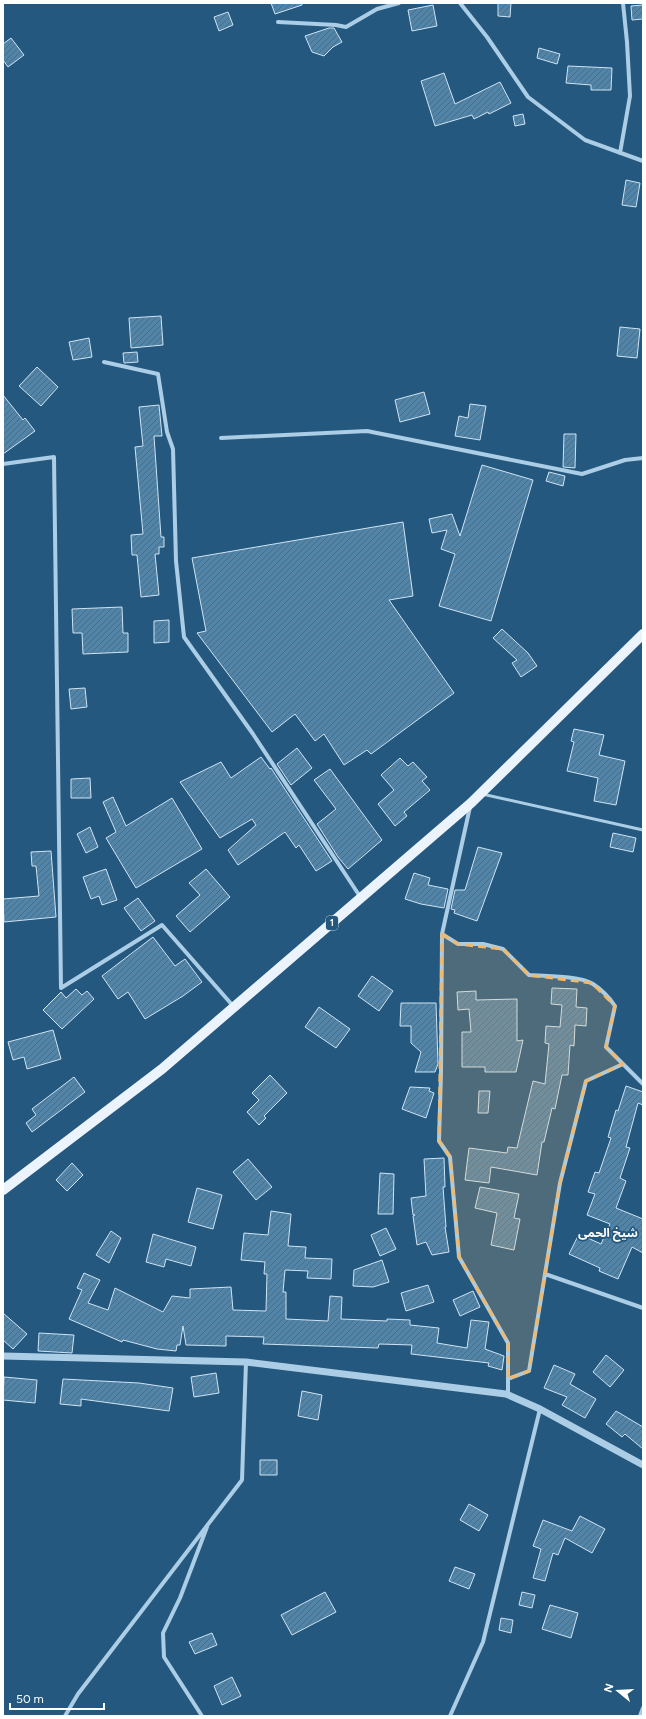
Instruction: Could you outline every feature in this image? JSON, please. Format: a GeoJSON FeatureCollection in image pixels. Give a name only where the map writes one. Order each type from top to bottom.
{"type":"FeatureCollection","features":[{"type":"Feature","properties":{"kind":"main road","name":"1"},"geometry":{"type":"LineString","coordinates":[[3,1190],[162,1069],[471,803],[643,634]]}},
{"type":"Feature","properties":{"kind":"street"},"geometry":{"type":"LineString","coordinates":[[278,22],[336,25],[346,27],[377,9],[399,3]]}},
{"type":"Feature","properties":{"kind":"street"},"geometry":{"type":"LineString","coordinates":[[460,3],[487,37],[528,97],[585,140],[643,161]]}},
{"type":"Feature","properties":{"kind":"street"},"geometry":{"type":"LineString","coordinates":[[620,153],[630,96],[623,3]]}},
{"type":"Feature","properties":{"kind":"street"},"geometry":{"type":"LineString","coordinates":[[104,362],[158,374],[167,432],[173,449],[176,561],[184,637],[253,734],[361,898]]}},
{"type":"Feature","properties":{"kind":"street"},"geometry":{"type":"LineString","coordinates":[[220,438],[367,431],[582,474],[625,460],[643,458]]}},
{"type":"Feature","properties":{"kind":"street"},"geometry":{"type":"LineString","coordinates":[[3,464],[54,457],[61,988],[162,925],[234,1007]]}},
{"type":"Feature","properties":{"kind":"street"},"geometry":{"type":"LineString","coordinates":[[471,803],[442,934],[439,1141],[450,1157],[459,1257],[508,1343],[508,1395]]}},
{"type":"Feature","properties":{"kind":"street"},"geometry":{"type":"LineString","coordinates":[[442,934],[458,944],[483,944],[503,949],[529,975],[574,978],[592,983],[607,995],[615,1006],[606,1047],[643,1084]]}},
{"type":"Feature","properties":{"kind":"street"},"geometry":{"type":"LineString","coordinates":[[508,1379],[529,1371],[560,1183],[586,1081],[623,1064]]}},
{"type":"Feature","properties":{"kind":"street"},"geometry":{"type":"LineString","coordinates":[[545,1274],[643,1308]]}},
{"type":"Feature","properties":{"kind":"street"},"geometry":{"type":"LineString","coordinates":[[3,1356],[246,1362],[508,1395],[540,1409],[643,1465]]}},
{"type":"Feature","properties":{"kind":"street"},"geometry":{"type":"LineString","coordinates":[[65,1716],[78,1694],[242,1480],[246,1362]]}},
{"type":"Feature","properties":{"kind":"street"},"geometry":{"type":"LineString","coordinates":[[450,1716],[483,1642],[540,1409]]}},
{"type":"Feature","properties":{"kind":"street"},"geometry":{"type":"LineString","coordinates":[[202,1716],[164,1657],[163,1633],[180,1598],[209,1523]]}},
{"type":"Feature","properties":{"kind":"street"},"geometry":{"type":"LineString","coordinates":[[640,1716],[643,1708]]}},
{"type":"Feature","properties":{"kind":"lane"},"geometry":{"type":"LineString","coordinates":[[480,794],[643,830]]}},
{"type":"Feature","properties":{"kind":"highlighted area"},"geometry":{"type":"Polygon","coordinates":[[[442,934],[458,944],[503,949],[529,975],[592,983],[615,1006],[606,1047],[623,1064],[586,1081],[560,1183],[529,1371],[508,1379],[508,1343],[459,1257],[450,1157],[439,1141],[442,934]]]}},
{"type":"Feature","properties":{"kind":"building"},"geometry":{"type":"Polygon","coordinates":[[[271,3],[302,3],[302,5],[275,14],[271,3]]]}},
{"type":"Feature","properties":{"kind":"building"},"geometry":{"type":"Polygon","coordinates":[[[498,3],[511,3],[510,17],[498,16],[498,3]]]}},
{"type":"Feature","properties":{"kind":"building"},"geometry":{"type":"Polygon","coordinates":[[[433,5],[437,26],[412,31],[408,10],[433,5]]]}},
{"type":"Feature","properties":{"kind":"building"},"geometry":{"type":"Polygon","coordinates":[[[643,5],[643,19],[632,20],[631,6],[643,5]]]}},
{"type":"Feature","properties":{"kind":"building"},"geometry":{"type":"Polygon","coordinates":[[[228,12],[233,25],[219,31],[214,17],[228,12]]]}},
{"type":"Feature","properties":{"kind":"building"},"geometry":{"type":"Polygon","coordinates":[[[329,28],[334,28],[342,42],[333,47],[324,56],[312,52],[305,36],[329,28]]]}},
{"type":"Feature","properties":{"kind":"building"},"geometry":{"type":"Polygon","coordinates":[[[11,38],[24,55],[8,67],[3,60],[3,44],[11,38]]]}},
{"type":"Feature","properties":{"kind":"building"},"geometry":{"type":"Polygon","coordinates":[[[539,48],[560,54],[557,64],[537,58],[539,48]]]}},
{"type":"Feature","properties":{"kind":"building"},"geometry":{"type":"Polygon","coordinates":[[[568,66],[612,68],[611,90],[591,90],[591,85],[566,83],[568,66]]]}},
{"type":"Feature","properties":{"kind":"building"},"geometry":{"type":"Polygon","coordinates":[[[444,73],[455,104],[500,82],[511,103],[489,114],[488,112],[474,119],[472,115],[435,126],[421,81],[444,73]]]}},
{"type":"Feature","properties":{"kind":"building"},"geometry":{"type":"Polygon","coordinates":[[[523,114],[525,124],[515,126],[513,116],[523,114]]]}},
{"type":"Feature","properties":{"kind":"building"},"geometry":{"type":"Polygon","coordinates":[[[626,180],[640,183],[636,207],[622,205],[626,180]]]}},
{"type":"Feature","properties":{"kind":"building"},"geometry":{"type":"Polygon","coordinates":[[[161,316],[163,345],[131,348],[129,318],[161,316]]]}},
{"type":"Feature","properties":{"kind":"building"},"geometry":{"type":"Polygon","coordinates":[[[620,327],[640,329],[637,358],[617,356],[620,327]]]}},
{"type":"Feature","properties":{"kind":"building"},"geometry":{"type":"Polygon","coordinates":[[[89,338],[92,357],[73,360],[69,342],[89,338]]]}},
{"type":"Feature","properties":{"kind":"building"},"geometry":{"type":"Polygon","coordinates":[[[137,352],[138,362],[124,363],[123,353],[137,352]]]}},
{"type":"Feature","properties":{"kind":"building"},"geometry":{"type":"Polygon","coordinates":[[[37,367],[58,387],[41,406],[19,386],[37,367]]]}},
{"type":"Feature","properties":{"kind":"building"},"geometry":{"type":"Polygon","coordinates":[[[424,392],[430,414],[400,422],[395,400],[424,392]]]}},
{"type":"Feature","properties":{"kind":"building"},"geometry":{"type":"Polygon","coordinates":[[[3,395],[23,420],[25,418],[35,431],[3,454],[3,395]]]}},
{"type":"Feature","properties":{"kind":"building"},"geometry":{"type":"Polygon","coordinates":[[[470,404],[486,406],[480,440],[455,436],[459,416],[468,418],[470,404]]]}},
{"type":"Feature","properties":{"kind":"building"},"geometry":{"type":"Polygon","coordinates":[[[159,405],[162,436],[154,436],[161,537],[164,537],[164,547],[159,547],[159,554],[155,554],[159,595],[141,597],[137,555],[132,555],[131,535],[143,534],[135,447],[143,446],[139,407],[159,405]]]}},
{"type":"Feature","properties":{"kind":"building"},"geometry":{"type":"Polygon","coordinates":[[[564,434],[576,434],[575,468],[563,467],[564,434]]]}},
{"type":"Feature","properties":{"kind":"building"},"geometry":{"type":"Polygon","coordinates":[[[482,465],[533,480],[491,621],[439,606],[455,554],[441,549],[447,530],[432,533],[429,519],[452,514],[460,536],[482,465]]]}},
{"type":"Feature","properties":{"kind":"building"},"geometry":{"type":"Polygon","coordinates":[[[549,472],[565,476],[563,486],[546,481],[549,472]]]}},
{"type":"Feature","properties":{"kind":"building"},"geometry":{"type":"Polygon","coordinates":[[[403,522],[413,596],[389,600],[454,693],[371,754],[367,750],[344,765],[324,734],[315,741],[295,714],[272,732],[197,633],[206,631],[192,558],[403,522]]]}},
{"type":"Feature","properties":{"kind":"building"},"geometry":{"type":"Polygon","coordinates":[[[122,607],[123,633],[128,633],[128,652],[83,654],[82,633],[73,633],[72,609],[122,607]]]}},
{"type":"Feature","properties":{"kind":"building"},"geometry":{"type":"Polygon","coordinates":[[[169,620],[169,642],[154,643],[154,621],[169,620]]]}},
{"type":"Feature","properties":{"kind":"building"},"geometry":{"type":"Polygon","coordinates":[[[502,629],[528,653],[537,666],[521,677],[512,663],[517,660],[493,638],[502,629]]]}},
{"type":"Feature","properties":{"kind":"building"},"geometry":{"type":"Polygon","coordinates":[[[85,688],[87,707],[71,709],[69,689],[85,688]]]}},
{"type":"Feature","properties":{"kind":"building"},"geometry":{"type":"Polygon","coordinates":[[[574,729],[604,735],[599,755],[625,761],[616,805],[594,801],[598,778],[567,771],[574,742],[571,741],[574,729]]]}},
{"type":"Feature","properties":{"kind":"building"},"geometry":{"type":"Polygon","coordinates":[[[297,748],[312,768],[291,785],[277,764],[297,748]]]}},
{"type":"Feature","properties":{"kind":"building"},"geometry":{"type":"Polygon","coordinates":[[[261,757],[270,769],[271,768],[332,861],[316,871],[299,845],[296,848],[285,832],[238,865],[228,850],[256,825],[252,819],[220,838],[180,782],[221,762],[231,778],[261,757]]]}},
{"type":"Feature","properties":{"kind":"building"},"geometry":{"type":"Polygon","coordinates":[[[400,758],[408,766],[413,762],[427,777],[422,781],[430,790],[404,812],[407,816],[395,826],[378,804],[394,790],[381,775],[400,758]]]}},
{"type":"Feature","properties":{"kind":"building"},"geometry":{"type":"Polygon","coordinates":[[[330,769],[382,840],[348,869],[338,857],[317,824],[336,809],[314,780],[330,769]]]}},
{"type":"Feature","properties":{"kind":"building"},"geometry":{"type":"Polygon","coordinates":[[[90,778],[91,798],[71,798],[71,779],[90,778]]]}},
{"type":"Feature","properties":{"kind":"building"},"geometry":{"type":"Polygon","coordinates":[[[113,797],[126,826],[172,798],[202,849],[136,888],[106,838],[116,832],[103,802],[113,797]]]}},
{"type":"Feature","properties":{"kind":"building"},"geometry":{"type":"Polygon","coordinates":[[[90,827],[98,847],[86,853],[77,834],[90,827]]]}},
{"type":"Feature","properties":{"kind":"building"},"geometry":{"type":"Polygon","coordinates":[[[613,833],[636,838],[633,852],[610,847],[613,833]]]}},
{"type":"Feature","properties":{"kind":"building"},"geometry":{"type":"Polygon","coordinates":[[[478,847],[502,853],[477,921],[454,913],[455,910],[451,909],[455,890],[465,890],[478,847]]]}},
{"type":"Feature","properties":{"kind":"building"},"geometry":{"type":"Polygon","coordinates":[[[51,851],[56,917],[4,922],[3,899],[39,896],[36,866],[32,866],[31,852],[51,851]]]}},
{"type":"Feature","properties":{"kind":"building"},"geometry":{"type":"Polygon","coordinates":[[[106,869],[117,900],[102,905],[99,896],[91,899],[83,877],[106,869]]]}},
{"type":"Feature","properties":{"kind":"building"},"geometry":{"type":"Polygon","coordinates":[[[206,869],[230,897],[190,932],[176,916],[200,895],[189,883],[206,869]]]}},
{"type":"Feature","properties":{"kind":"building"},"geometry":{"type":"Polygon","coordinates":[[[414,873],[430,878],[428,885],[448,889],[444,908],[421,904],[405,899],[414,873]]]}},
{"type":"Feature","properties":{"kind":"building"},"geometry":{"type":"Polygon","coordinates":[[[138,898],[155,921],[141,931],[124,908],[138,898]]]}},
{"type":"Feature","properties":{"kind":"building"},"geometry":{"type":"Polygon","coordinates":[[[153,937],[175,966],[185,959],[202,982],[183,996],[145,1019],[128,992],[118,999],[102,976],[153,937]]]}},
{"type":"Feature","properties":{"kind":"building"},"geometry":{"type":"Polygon","coordinates":[[[372,976],[393,991],[379,1011],[358,996],[372,976]]]}},
{"type":"Feature","properties":{"kind":"building"},"geometry":{"type":"Polygon","coordinates":[[[552,988],[577,989],[576,1007],[587,1008],[586,1026],[575,1025],[574,1046],[570,1045],[568,1075],[562,1075],[555,1109],[552,1108],[544,1142],[542,1142],[537,1175],[491,1167],[489,1183],[465,1180],[469,1148],[507,1153],[508,1147],[517,1148],[533,1081],[545,1084],[549,1044],[545,1043],[546,1026],[560,1027],[562,1005],[551,1004],[552,988]]]}},
{"type":"Feature","properties":{"kind":"building"},"geometry":{"type":"Polygon","coordinates":[[[76,989],[82,995],[87,991],[94,999],[62,1029],[43,1010],[61,992],[66,998],[76,989]]]}},
{"type":"Feature","properties":{"kind":"building"},"geometry":{"type":"Polygon","coordinates":[[[476,991],[476,1000],[517,999],[517,1041],[523,1040],[516,1072],[485,1072],[485,1067],[462,1067],[462,1032],[471,1032],[469,1009],[458,1010],[457,992],[476,991]]]}},
{"type":"Feature","properties":{"kind":"building"},"geometry":{"type":"Polygon","coordinates":[[[401,1003],[436,1003],[438,1064],[435,1072],[415,1072],[421,1052],[411,1043],[411,1026],[400,1026],[401,1003]]]}},
{"type":"Feature","properties":{"kind":"building"},"geometry":{"type":"Polygon","coordinates":[[[319,1007],[350,1029],[336,1048],[305,1027],[319,1007]]]}},
{"type":"Feature","properties":{"kind":"building"},"geometry":{"type":"Polygon","coordinates":[[[53,1030],[61,1059],[27,1069],[24,1057],[13,1060],[8,1042],[53,1030]]]}},
{"type":"Feature","properties":{"kind":"building"},"geometry":{"type":"Polygon","coordinates":[[[270,1075],[287,1093],[264,1116],[266,1118],[259,1125],[247,1112],[259,1100],[252,1093],[270,1075]]]}},
{"type":"Feature","properties":{"kind":"building"},"geometry":{"type":"Polygon","coordinates":[[[74,1077],[85,1092],[32,1132],[26,1123],[36,1115],[32,1109],[74,1077]]]}},
{"type":"Feature","properties":{"kind":"building"},"geometry":{"type":"Polygon","coordinates":[[[626,1086],[643,1092],[643,1105],[638,1103],[626,1147],[630,1148],[620,1178],[626,1181],[616,1208],[643,1219],[643,1253],[632,1247],[618,1279],[599,1271],[600,1268],[569,1254],[579,1234],[601,1244],[610,1224],[587,1215],[595,1194],[588,1192],[595,1172],[599,1173],[611,1138],[608,1137],[616,1110],[618,1111],[626,1086]]]}},
{"type":"Feature","properties":{"kind":"building"},"geometry":{"type":"Polygon","coordinates":[[[410,1087],[430,1088],[429,1091],[434,1093],[426,1118],[402,1109],[410,1087]]]}},
{"type":"Feature","properties":{"kind":"building"},"geometry":{"type":"Polygon","coordinates":[[[479,1091],[490,1091],[488,1113],[478,1113],[479,1091]]]}},
{"type":"Feature","properties":{"kind":"building"},"geometry":{"type":"Polygon","coordinates":[[[444,1158],[445,1187],[443,1187],[445,1227],[449,1252],[432,1255],[426,1242],[417,1245],[413,1216],[415,1215],[413,1215],[411,1198],[426,1196],[424,1159],[444,1158]]]}},
{"type":"Feature","properties":{"kind":"building"},"geometry":{"type":"Polygon","coordinates":[[[248,1159],[272,1187],[256,1200],[233,1172],[248,1159]]]}},
{"type":"Feature","properties":{"kind":"building"},"geometry":{"type":"Polygon","coordinates":[[[72,1163],[83,1175],[67,1191],[56,1180],[72,1163]]]}},
{"type":"Feature","properties":{"kind":"building"},"geometry":{"type":"Polygon","coordinates":[[[380,1173],[394,1174],[393,1214],[378,1214],[380,1173]]]}},
{"type":"Feature","properties":{"kind":"building"},"geometry":{"type":"Polygon","coordinates":[[[480,1187],[519,1194],[514,1218],[520,1219],[514,1250],[491,1245],[497,1213],[475,1208],[480,1187]]]}},
{"type":"Feature","properties":{"kind":"building"},"geometry":{"type":"Polygon","coordinates":[[[197,1188],[222,1195],[213,1229],[188,1222],[197,1188]]]}},
{"type":"Feature","properties":{"kind":"building"},"geometry":{"type":"Polygon","coordinates":[[[271,1211],[291,1214],[288,1246],[306,1247],[305,1258],[332,1259],[331,1279],[307,1278],[308,1271],[285,1270],[283,1292],[286,1292],[286,1319],[328,1321],[330,1296],[342,1297],[341,1319],[387,1321],[387,1319],[410,1320],[410,1325],[439,1328],[437,1343],[467,1348],[471,1320],[489,1322],[485,1349],[504,1356],[502,1370],[488,1366],[489,1363],[411,1354],[412,1345],[379,1344],[378,1348],[263,1344],[264,1337],[226,1336],[226,1346],[186,1345],[183,1326],[180,1345],[177,1345],[176,1351],[157,1349],[123,1340],[122,1342],[69,1319],[82,1290],[77,1288],[84,1273],[100,1280],[88,1303],[108,1310],[115,1288],[163,1312],[172,1296],[190,1298],[190,1289],[231,1287],[233,1310],[266,1311],[267,1274],[264,1274],[265,1262],[241,1260],[244,1233],[268,1235],[271,1211]]]}},
{"type":"Feature","properties":{"kind":"building"},"geometry":{"type":"Polygon","coordinates":[[[386,1228],[396,1249],[380,1256],[371,1235],[386,1228]]]}},
{"type":"Feature","properties":{"kind":"building"},"geometry":{"type":"Polygon","coordinates":[[[111,1231],[121,1238],[109,1263],[96,1255],[111,1231]]]}},
{"type":"Feature","properties":{"kind":"building"},"geometry":{"type":"Polygon","coordinates":[[[153,1234],[196,1247],[191,1266],[166,1259],[164,1267],[146,1262],[153,1234]]]}},
{"type":"Feature","properties":{"kind":"building"},"geometry":{"type":"Polygon","coordinates":[[[382,1260],[389,1282],[373,1287],[353,1286],[354,1270],[382,1260]]]}},
{"type":"Feature","properties":{"kind":"building"},"geometry":{"type":"Polygon","coordinates":[[[428,1285],[434,1302],[406,1311],[401,1293],[428,1285]]]}},
{"type":"Feature","properties":{"kind":"building"},"geometry":{"type":"Polygon","coordinates":[[[473,1291],[480,1307],[460,1316],[453,1300],[473,1291]]]}},
{"type":"Feature","properties":{"kind":"building"},"geometry":{"type":"Polygon","coordinates":[[[3,1313],[27,1334],[13,1349],[3,1340],[3,1313]]]}},
{"type":"Feature","properties":{"kind":"building"},"geometry":{"type":"Polygon","coordinates":[[[39,1333],[74,1335],[72,1353],[38,1351],[39,1333]]]}},
{"type":"Feature","properties":{"kind":"building"},"geometry":{"type":"Polygon","coordinates":[[[606,1355],[624,1370],[610,1387],[593,1372],[606,1355]]]}},
{"type":"Feature","properties":{"kind":"building"},"geometry":{"type":"Polygon","coordinates":[[[554,1365],[575,1374],[570,1384],[596,1399],[585,1418],[562,1405],[567,1397],[544,1388],[554,1365]]]}},
{"type":"Feature","properties":{"kind":"building"},"geometry":{"type":"Polygon","coordinates":[[[216,1373],[219,1393],[194,1397],[191,1377],[216,1373]]]}},
{"type":"Feature","properties":{"kind":"building"},"geometry":{"type":"Polygon","coordinates":[[[4,1377],[37,1380],[35,1403],[3,1400],[4,1377]]]}},
{"type":"Feature","properties":{"kind":"building"},"geometry":{"type":"Polygon","coordinates":[[[63,1379],[139,1383],[173,1388],[169,1411],[81,1399],[81,1406],[60,1404],[63,1379]]]}},
{"type":"Feature","properties":{"kind":"building"},"geometry":{"type":"Polygon","coordinates":[[[302,1391],[322,1395],[318,1420],[298,1416],[302,1391]]]}},
{"type":"Feature","properties":{"kind":"building"},"geometry":{"type":"Polygon","coordinates":[[[616,1411],[643,1427],[643,1449],[625,1434],[622,1437],[606,1424],[616,1411]]]}},
{"type":"Feature","properties":{"kind":"building"},"geometry":{"type":"Polygon","coordinates":[[[260,1460],[277,1460],[277,1475],[260,1475],[260,1460]]]}},
{"type":"Feature","properties":{"kind":"building"},"geometry":{"type":"Polygon","coordinates":[[[469,1504],[488,1515],[479,1531],[460,1520],[469,1504]]]}},
{"type":"Feature","properties":{"kind":"building"},"geometry":{"type":"Polygon","coordinates":[[[580,1516],[605,1529],[592,1553],[565,1538],[558,1555],[553,1553],[545,1581],[533,1578],[541,1549],[533,1546],[543,1520],[572,1531],[580,1516]]]}},
{"type":"Feature","properties":{"kind":"building"},"geometry":{"type":"Polygon","coordinates":[[[455,1567],[475,1574],[469,1589],[449,1581],[455,1567]]]}},
{"type":"Feature","properties":{"kind":"building"},"geometry":{"type":"Polygon","coordinates":[[[325,1592],[336,1612],[292,1635],[281,1615],[325,1592]]]}},
{"type":"Feature","properties":{"kind":"building"},"geometry":{"type":"Polygon","coordinates":[[[522,1592],[535,1595],[532,1608],[519,1605],[522,1592]]]}},
{"type":"Feature","properties":{"kind":"building"},"geometry":{"type":"Polygon","coordinates":[[[550,1605],[578,1613],[571,1638],[542,1629],[550,1605]]]}},
{"type":"Feature","properties":{"kind":"building"},"geometry":{"type":"Polygon","coordinates":[[[501,1618],[513,1620],[511,1633],[499,1630],[501,1618]]]}},
{"type":"Feature","properties":{"kind":"building"},"geometry":{"type":"Polygon","coordinates":[[[212,1633],[217,1645],[195,1654],[189,1642],[212,1633]]]}},
{"type":"Feature","properties":{"kind":"building"},"geometry":{"type":"Polygon","coordinates":[[[232,1677],[241,1696],[222,1705],[214,1686],[232,1677]]]}},
{"type":"Feature","properties":{"kind":"district","name":"شيخ الحمى"},"geometry":{"type":"Point","coordinates":[608,1233]}}]}
